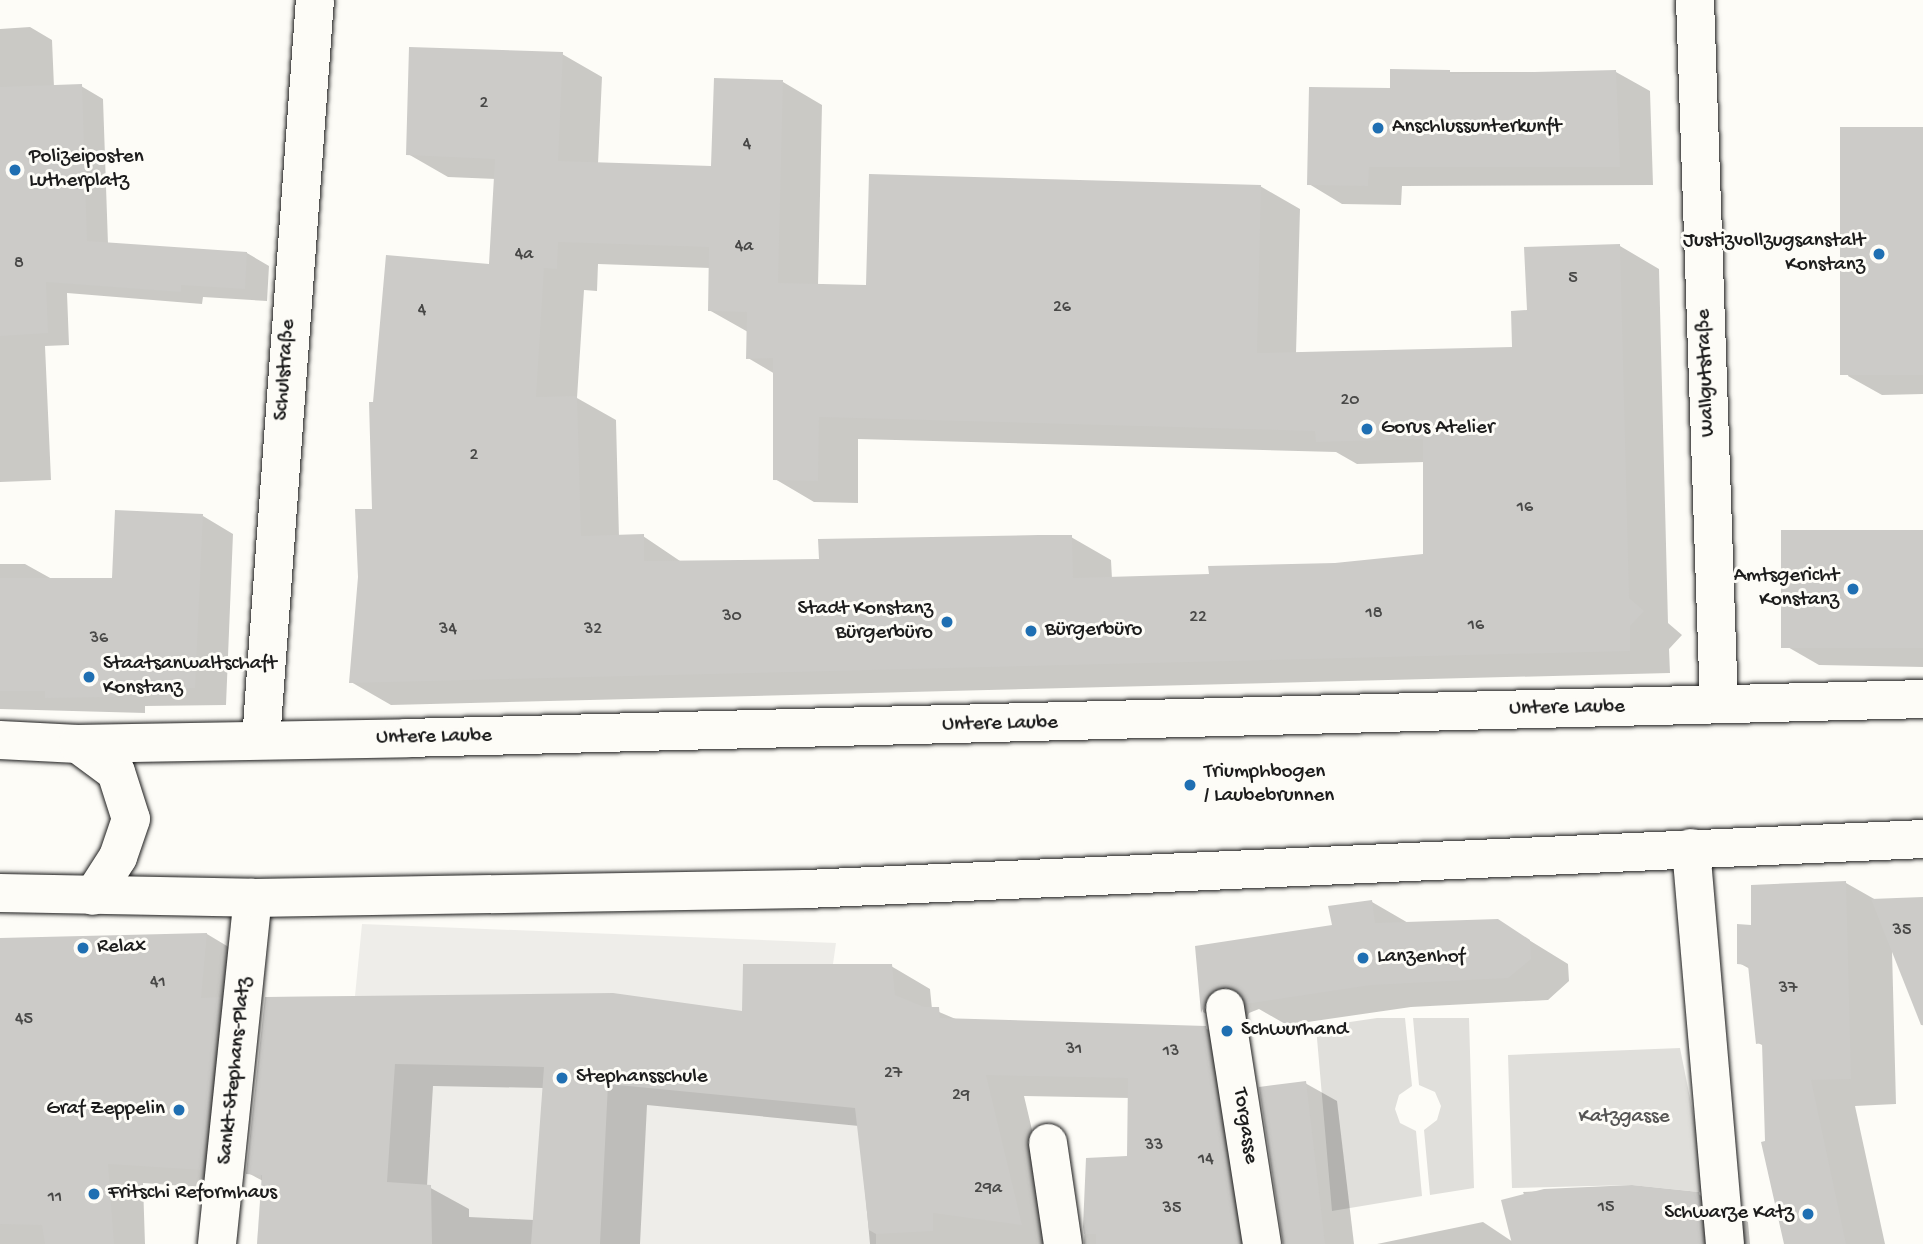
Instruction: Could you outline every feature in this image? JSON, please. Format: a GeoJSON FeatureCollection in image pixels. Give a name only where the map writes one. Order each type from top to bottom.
{"type":"FeatureCollection","features":[{"type":"Feature","properties":{"kind":"main road","name":"Schulstraße"},"geometry":{"type":"LineString","coordinates":[[261,740],[315,0]]}},
{"type":"Feature","properties":{"kind":"main road","name":"Wallgutstraße"},"geometry":{"type":"LineString","coordinates":[[1695,0],[1719,704]]}},
{"type":"Feature","properties":{"kind":"main road","name":"Untere Laube"},"geometry":{"type":"LineString","coordinates":[[0,740],[78,744],[1923,699]]}},
{"type":"Feature","properties":{"kind":"main road"},"geometry":{"type":"LineString","coordinates":[[78,744],[116,772],[131,819],[118,858],[93,895]]}},
{"type":"Feature","properties":{"kind":"main road"},"geometry":{"type":"LineString","coordinates":[[0,894],[253,898],[806,890],[1923,839]]}},
{"type":"Feature","properties":{"kind":"main road"},"geometry":{"type":"LineString","coordinates":[[1691,848],[1725,1244]]}},
{"type":"Feature","properties":{"kind":"main road","name":"Sankt-Stephans-Platz"},"geometry":{"type":"LineString","coordinates":[[217,1244],[253,898]]}},
{"type":"Feature","properties":{"kind":"main road","name":"Torgasse"},"geometry":{"type":"LineString","coordinates":[[1225,1008],[1262,1244]]}},
{"type":"Feature","properties":{"kind":"main road"},"geometry":{"type":"LineString","coordinates":[[1048,1143],[1063,1244]]}},
{"type":"Feature","properties":{"kind":"shaded area","name":"Stephansschule"},"geometry":{"type":"Polygon","coordinates":[[[362,924],[836,943],[833,964],[848,1015],[869,1230],[876,1230],[876,1244],[257,1244],[273,997],[355,996],[362,924]]]}},
{"type":"Feature","properties":{"kind":"green space"},"geometry":{"type":"Polygon","coordinates":[[[1377,1018],[1405,1018],[1412,1086],[1399,1095],[1395,1109],[1400,1123],[1416,1131],[1422,1196],[1332,1211],[1316,1027],[1377,1018]]]}},
{"type":"Feature","properties":{"kind":"green space"},"geometry":{"type":"Polygon","coordinates":[[[1413,1018],[1469,1018],[1474,1188],[1430,1195],[1424,1130],[1437,1120],[1441,1106],[1435,1092],[1419,1085],[1413,1018]]]}},
{"type":"Feature","properties":{"kind":"green space","name":"Katzgasse"},"geometry":{"type":"Polygon","coordinates":[[[1680,1048],[1709,1193],[1632,1185],[1512,1188],[1508,1055],[1680,1048]]]}},
{"type":"Feature","properties":{"kind":"building"},"geometry":{"type":"Polygon","coordinates":[[[409,47],[563,52],[558,161],[711,166],[714,78],[783,80],[778,283],[866,285],[869,174],[1261,185],[1257,353],[1512,347],[1511,311],[1527,310],[1524,247],[1620,244],[1629,598],[1644,611],[1630,626],[1630,651],[349,683],[358,577],[355,509],[372,509],[369,402],[373,402],[386,255],[489,264],[495,159],[406,155],[409,47]],[[558,242],[557,269],[544,268],[536,397],[577,396],[581,536],[644,534],[644,561],[819,559],[818,539],[1072,535],[1073,578],[1209,574],[1208,566],[1335,563],[1423,554],[1423,439],[1316,442],[1315,431],[819,417],[818,481],[773,480],[773,358],[746,359],[747,312],[708,311],[709,247],[558,242]]]}},
{"type":"Feature","properties":{"kind":"building"},"geometry":{"type":"Polygon","coordinates":[[[1390,69],[1450,70],[1450,74],[1616,70],[1620,167],[1369,167],[1368,186],[1307,185],[1309,87],[1390,88],[1390,69]]]}},
{"type":"Feature","properties":{"kind":"building"},"geometry":{"type":"Polygon","coordinates":[[[82,84],[87,241],[247,252],[245,289],[181,285],[181,292],[46,282],[48,333],[0,336],[0,87],[82,84]]]}},
{"type":"Feature","properties":{"kind":"building","name":"Justizvollzugsanstalt Konstanz"},"geometry":{"type":"Polygon","coordinates":[[[1840,127],[1923,127],[1923,375],[1840,375],[1840,127]]]}},
{"type":"Feature","properties":{"kind":"building"},"geometry":{"type":"Polygon","coordinates":[[[115,510],[203,514],[195,688],[115,689],[115,697],[45,698],[45,691],[0,691],[0,578],[112,578],[115,510]]]}},
{"type":"Feature","properties":{"kind":"building","name":"Amtsgericht Konstanz"},"geometry":{"type":"Polygon","coordinates":[[[1781,530],[1923,530],[1923,648],[1781,648],[1781,530]]]}},
{"type":"Feature","properties":{"kind":"building"},"geometry":{"type":"Polygon","coordinates":[[[1846,881],[1851,1079],[1811,1080],[1846,1244],[1784,1244],[1761,1142],[1765,1141],[1762,1043],[1756,1044],[1748,965],[1737,964],[1737,924],[1751,925],[1751,885],[1846,881]]]}},
{"type":"Feature","properties":{"kind":"building"},"geometry":{"type":"Polygon","coordinates":[[[1923,897],[1923,1025],[1921,1025],[1871,899],[1923,897]]]}},
{"type":"Feature","properties":{"kind":"building","name":"Lanzenhof"},"geometry":{"type":"Polygon","coordinates":[[[1372,900],[1375,923],[1498,919],[1530,940],[1531,959],[1508,978],[1371,985],[1246,1004],[1233,988],[1221,987],[1211,991],[1201,1013],[1195,946],[1332,925],[1328,906],[1372,900]]]}},
{"type":"Feature","properties":{"kind":"building"},"geometry":{"type":"Polygon","coordinates":[[[207,933],[201,998],[221,997],[203,1170],[108,1164],[114,1244],[45,1244],[42,1225],[0,1224],[0,938],[207,933]]]}},
{"type":"Feature","properties":{"kind":"building"},"geometry":{"type":"Polygon","coordinates":[[[743,964],[892,964],[895,995],[924,1007],[939,1007],[940,1018],[1206,1026],[1240,1244],[1096,1244],[1096,1234],[1084,1234],[1083,1227],[1086,1158],[1127,1156],[1128,1078],[986,1075],[1022,1225],[933,1213],[933,1231],[876,1234],[869,1230],[855,1108],[608,1084],[600,1244],[531,1244],[544,1067],[395,1064],[387,1182],[431,1185],[432,1244],[257,1244],[262,1175],[246,1174],[265,997],[613,993],[742,1011],[743,964]]]}},
{"type":"Feature","properties":{"kind":"building"},"geometry":{"type":"Polygon","coordinates":[[[1306,1081],[1325,1244],[1283,1244],[1259,1087],[1306,1081]]]}},
{"type":"Feature","properties":{"kind":"building"},"geometry":{"type":"Polygon","coordinates":[[[1632,1185],[1699,1192],[1703,1244],[1512,1244],[1501,1200],[1544,1189],[1632,1185]]]}},
{"type":"Feature","properties":{"kind":"place","name":"Anschlussunterkunft"},"geometry":{"type":"Point","coordinates":[1378,128]}},
{"type":"Feature","properties":{"kind":"place","name":"Polizeiposten Lutherplatz"},"geometry":{"type":"Point","coordinates":[15,170]}},
{"type":"Feature","properties":{"kind":"place","name":"Justizvollzugsanstalt Konstanz"},"geometry":{"type":"Point","coordinates":[1879,254]}},
{"type":"Feature","properties":{"kind":"place","name":"Gorus Atelier"},"geometry":{"type":"Point","coordinates":[1367,429]}},
{"type":"Feature","properties":{"kind":"place","name":"Amtsgericht Konstanz"},"geometry":{"type":"Point","coordinates":[1853,589]}},
{"type":"Feature","properties":{"kind":"place","name":"Stadt Konstanz Bürgerbüro"},"geometry":{"type":"Point","coordinates":[947,622]}},
{"type":"Feature","properties":{"kind":"place","name":"Bürgerbüro"},"geometry":{"type":"Point","coordinates":[1031,631]}},
{"type":"Feature","properties":{"kind":"place","name":"Staatsanwaltschaft Konstanz"},"geometry":{"type":"Point","coordinates":[89,677]}},
{"type":"Feature","properties":{"kind":"place","name":"Triumphbogen / Laubebrunnen"},"geometry":{"type":"Point","coordinates":[1190,785]}},
{"type":"Feature","properties":{"kind":"place","name":"Relax"},"geometry":{"type":"Point","coordinates":[83,948]}},
{"type":"Feature","properties":{"kind":"place","name":"Lanzenhof"},"geometry":{"type":"Point","coordinates":[1363,958]}},
{"type":"Feature","properties":{"kind":"place","name":"Schwurhand"},"geometry":{"type":"Point","coordinates":[1227,1031]}},
{"type":"Feature","properties":{"kind":"place","name":"Stephansschule"},"geometry":{"type":"Point","coordinates":[562,1078]}},
{"type":"Feature","properties":{"kind":"place","name":"Graf Zeppelin"},"geometry":{"type":"Point","coordinates":[179,1110]}},
{"type":"Feature","properties":{"kind":"place","name":"Fritschi Reformhaus"},"geometry":{"type":"Point","coordinates":[94,1194]}},
{"type":"Feature","properties":{"kind":"place","name":"Schwarze Katz"},"geometry":{"type":"Point","coordinates":[1808,1214]}}]}
